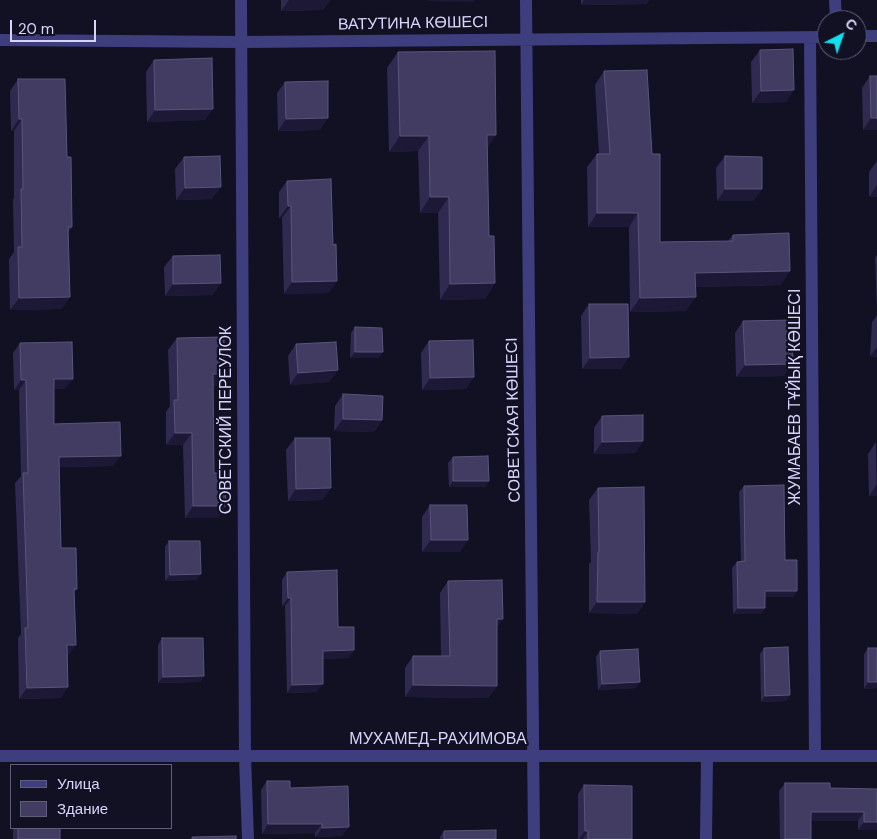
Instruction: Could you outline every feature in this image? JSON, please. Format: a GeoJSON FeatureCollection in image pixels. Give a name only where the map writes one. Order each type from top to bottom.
{"type":"FeatureCollection","features":[{"type":"Feature","properties":{"kind":"street","name":"СОВЕТСКИЙ ПЕРЕУЛОК"},"geometry":{"type":"LineString","coordinates":[[241,0],[245,756],[248,839]]}},
{"type":"Feature","properties":{"kind":"street","name":"СОВЕТСКАЯ КӨШЕСІ"},"geometry":{"type":"LineString","coordinates":[[526,0],[534,839]]}},
{"type":"Feature","properties":{"kind":"street","name":"ЖУМАБАЕВ ТҰЙЫҚ КӨШЕСІ"},"geometry":{"type":"LineString","coordinates":[[810,37],[815,756]]}},
{"type":"Feature","properties":{"kind":"street","name":"ВАТУТИНА КӨШЕСІ"},"geometry":{"type":"LineString","coordinates":[[0,40],[241,42],[817,37]]}},
{"type":"Feature","properties":{"kind":"street","name":"МУХАМЕД-РАХИМОВА"},"geometry":{"type":"LineString","coordinates":[[0,756],[877,756]]}},
{"type":"Feature","properties":{"kind":"street"},"geometry":{"type":"LineString","coordinates":[[706,839],[707,756]]}},
{"type":"Feature","properties":{"kind":"building"},"geometry":{"type":"Polygon","coordinates":[[[793,49],[794,90],[761,91],[760,50],[793,49]]]}},
{"type":"Feature","properties":{"kind":"building"},"geometry":{"type":"Polygon","coordinates":[[[495,51],[496,135],[487,135],[489,236],[494,236],[495,283],[450,284],[449,197],[430,197],[429,136],[400,136],[398,52],[495,51]]]}},
{"type":"Feature","properties":{"kind":"building"},"geometry":{"type":"Polygon","coordinates":[[[212,58],[213,109],[155,110],[154,60],[212,58]]]}},
{"type":"Feature","properties":{"kind":"building"},"geometry":{"type":"Polygon","coordinates":[[[647,70],[652,154],[660,154],[660,242],[733,241],[733,235],[789,233],[790,271],[695,273],[696,297],[640,298],[638,213],[597,213],[597,154],[610,154],[604,71],[647,70]]]}},
{"type":"Feature","properties":{"kind":"building"},"geometry":{"type":"Polygon","coordinates":[[[870,76],[877,76],[877,118],[871,118],[870,76]]]}},
{"type":"Feature","properties":{"kind":"building"},"geometry":{"type":"Polygon","coordinates":[[[18,79],[65,79],[67,157],[71,157],[72,227],[68,227],[70,297],[19,298],[18,247],[22,247],[21,189],[23,189],[22,119],[19,119],[18,79]]]}},
{"type":"Feature","properties":{"kind":"building"},"geometry":{"type":"Polygon","coordinates":[[[328,81],[328,118],[286,119],[285,82],[328,81]]]}},
{"type":"Feature","properties":{"kind":"building"},"geometry":{"type":"Polygon","coordinates":[[[220,156],[221,187],[185,188],[184,157],[220,156]]]}},
{"type":"Feature","properties":{"kind":"building"},"geometry":{"type":"Polygon","coordinates":[[[725,156],[762,157],[762,189],[725,189],[725,156]]]}},
{"type":"Feature","properties":{"kind":"building"},"geometry":{"type":"Polygon","coordinates":[[[331,179],[333,245],[336,244],[337,281],[292,282],[291,206],[288,206],[287,181],[331,179]]]}},
{"type":"Feature","properties":{"kind":"building"},"geometry":{"type":"Polygon","coordinates":[[[220,255],[221,283],[173,284],[173,256],[220,255]]]}},
{"type":"Feature","properties":{"kind":"building"},"geometry":{"type":"Polygon","coordinates":[[[589,304],[628,304],[629,357],[590,358],[589,304]]]}},
{"type":"Feature","properties":{"kind":"building"},"geometry":{"type":"Polygon","coordinates":[[[792,320],[793,364],[745,365],[743,321],[792,320]]]}},
{"type":"Feature","properties":{"kind":"building"},"geometry":{"type":"Polygon","coordinates":[[[355,327],[382,328],[383,352],[355,352],[355,327]]]}},
{"type":"Feature","properties":{"kind":"building"},"geometry":{"type":"Polygon","coordinates":[[[224,337],[224,374],[213,374],[214,473],[225,473],[226,506],[193,506],[192,433],[175,433],[174,400],[178,400],[177,338],[224,337]]]}},
{"type":"Feature","properties":{"kind":"building"},"geometry":{"type":"Polygon","coordinates":[[[473,340],[474,377],[430,378],[429,341],[473,340]]]}},
{"type":"Feature","properties":{"kind":"building"},"geometry":{"type":"Polygon","coordinates":[[[72,342],[73,379],[54,379],[54,424],[120,422],[121,456],[59,457],[61,548],[76,548],[77,589],[74,589],[76,645],[67,645],[68,687],[27,688],[25,628],[28,628],[23,473],[28,473],[26,380],[21,380],[20,343],[72,342]]]}},
{"type":"Feature","properties":{"kind":"building"},"geometry":{"type":"Polygon","coordinates":[[[336,342],[338,370],[298,373],[296,344],[336,342]]]}},
{"type":"Feature","properties":{"kind":"building"},"geometry":{"type":"Polygon","coordinates":[[[343,394],[383,396],[382,420],[343,419],[343,394]]]}},
{"type":"Feature","properties":{"kind":"building"},"geometry":{"type":"Polygon","coordinates":[[[643,415],[643,441],[602,442],[602,416],[643,415]]]}},
{"type":"Feature","properties":{"kind":"building"},"geometry":{"type":"Polygon","coordinates":[[[295,438],[330,438],[331,488],[296,489],[295,438]]]}},
{"type":"Feature","properties":{"kind":"building"},"geometry":{"type":"Polygon","coordinates":[[[488,456],[489,481],[453,481],[453,457],[488,456]]]}},
{"type":"Feature","properties":{"kind":"building"},"geometry":{"type":"Polygon","coordinates":[[[784,485],[785,560],[797,560],[797,591],[765,591],[765,608],[738,608],[737,562],[745,561],[744,486],[784,485]]]}},
{"type":"Feature","properties":{"kind":"building"},"geometry":{"type":"Polygon","coordinates":[[[644,487],[645,602],[597,602],[599,552],[598,488],[644,487]]]}},
{"type":"Feature","properties":{"kind":"building"},"geometry":{"type":"Polygon","coordinates":[[[430,505],[467,505],[468,540],[431,540],[430,505]]]}},
{"type":"Feature","properties":{"kind":"building"},"geometry":{"type":"Polygon","coordinates":[[[169,541],[200,541],[201,574],[170,575],[169,541]]]}},
{"type":"Feature","properties":{"kind":"building"},"geometry":{"type":"Polygon","coordinates":[[[337,570],[338,627],[354,627],[354,650],[323,651],[323,684],[292,685],[291,598],[288,598],[287,572],[337,570]]]}},
{"type":"Feature","properties":{"kind":"building"},"geometry":{"type":"Polygon","coordinates":[[[502,580],[503,619],[497,619],[497,686],[413,685],[413,656],[450,656],[448,581],[502,580]]]}},
{"type":"Feature","properties":{"kind":"building"},"geometry":{"type":"Polygon","coordinates":[[[162,638],[203,638],[204,676],[163,677],[162,638]]]}},
{"type":"Feature","properties":{"kind":"building"},"geometry":{"type":"Polygon","coordinates":[[[788,647],[790,695],[765,696],[764,648],[788,647]]]}},
{"type":"Feature","properties":{"kind":"building"},"geometry":{"type":"Polygon","coordinates":[[[868,648],[877,648],[877,682],[868,682],[868,648]]]}},
{"type":"Feature","properties":{"kind":"building"},"geometry":{"type":"Polygon","coordinates":[[[638,649],[640,682],[602,684],[600,651],[638,649]]]}},
{"type":"Feature","properties":{"kind":"building"},"geometry":{"type":"Polygon","coordinates":[[[267,781],[290,781],[290,788],[348,786],[349,827],[322,828],[322,824],[268,824],[267,781]]]}},
{"type":"Feature","properties":{"kind":"building"},"geometry":{"type":"Polygon","coordinates":[[[785,783],[830,783],[830,788],[877,789],[877,822],[864,822],[864,812],[811,812],[811,839],[785,839],[785,783]]]}},
{"type":"Feature","properties":{"kind":"building"},"geometry":{"type":"Polygon","coordinates":[[[584,785],[632,786],[632,839],[588,839],[588,831],[585,831],[584,785]]]}},
{"type":"Feature","properties":{"kind":"building"},"geometry":{"type":"Polygon","coordinates":[[[18,829],[60,829],[60,839],[18,839],[18,829]]]}},
{"type":"Feature","properties":{"kind":"building"},"geometry":{"type":"Polygon","coordinates":[[[496,830],[496,839],[444,839],[444,831],[496,830]]]}},
{"type":"Feature","properties":{"kind":"building"},"geometry":{"type":"Polygon","coordinates":[[[236,836],[236,839],[192,839],[192,837],[236,836]]]}}]}
